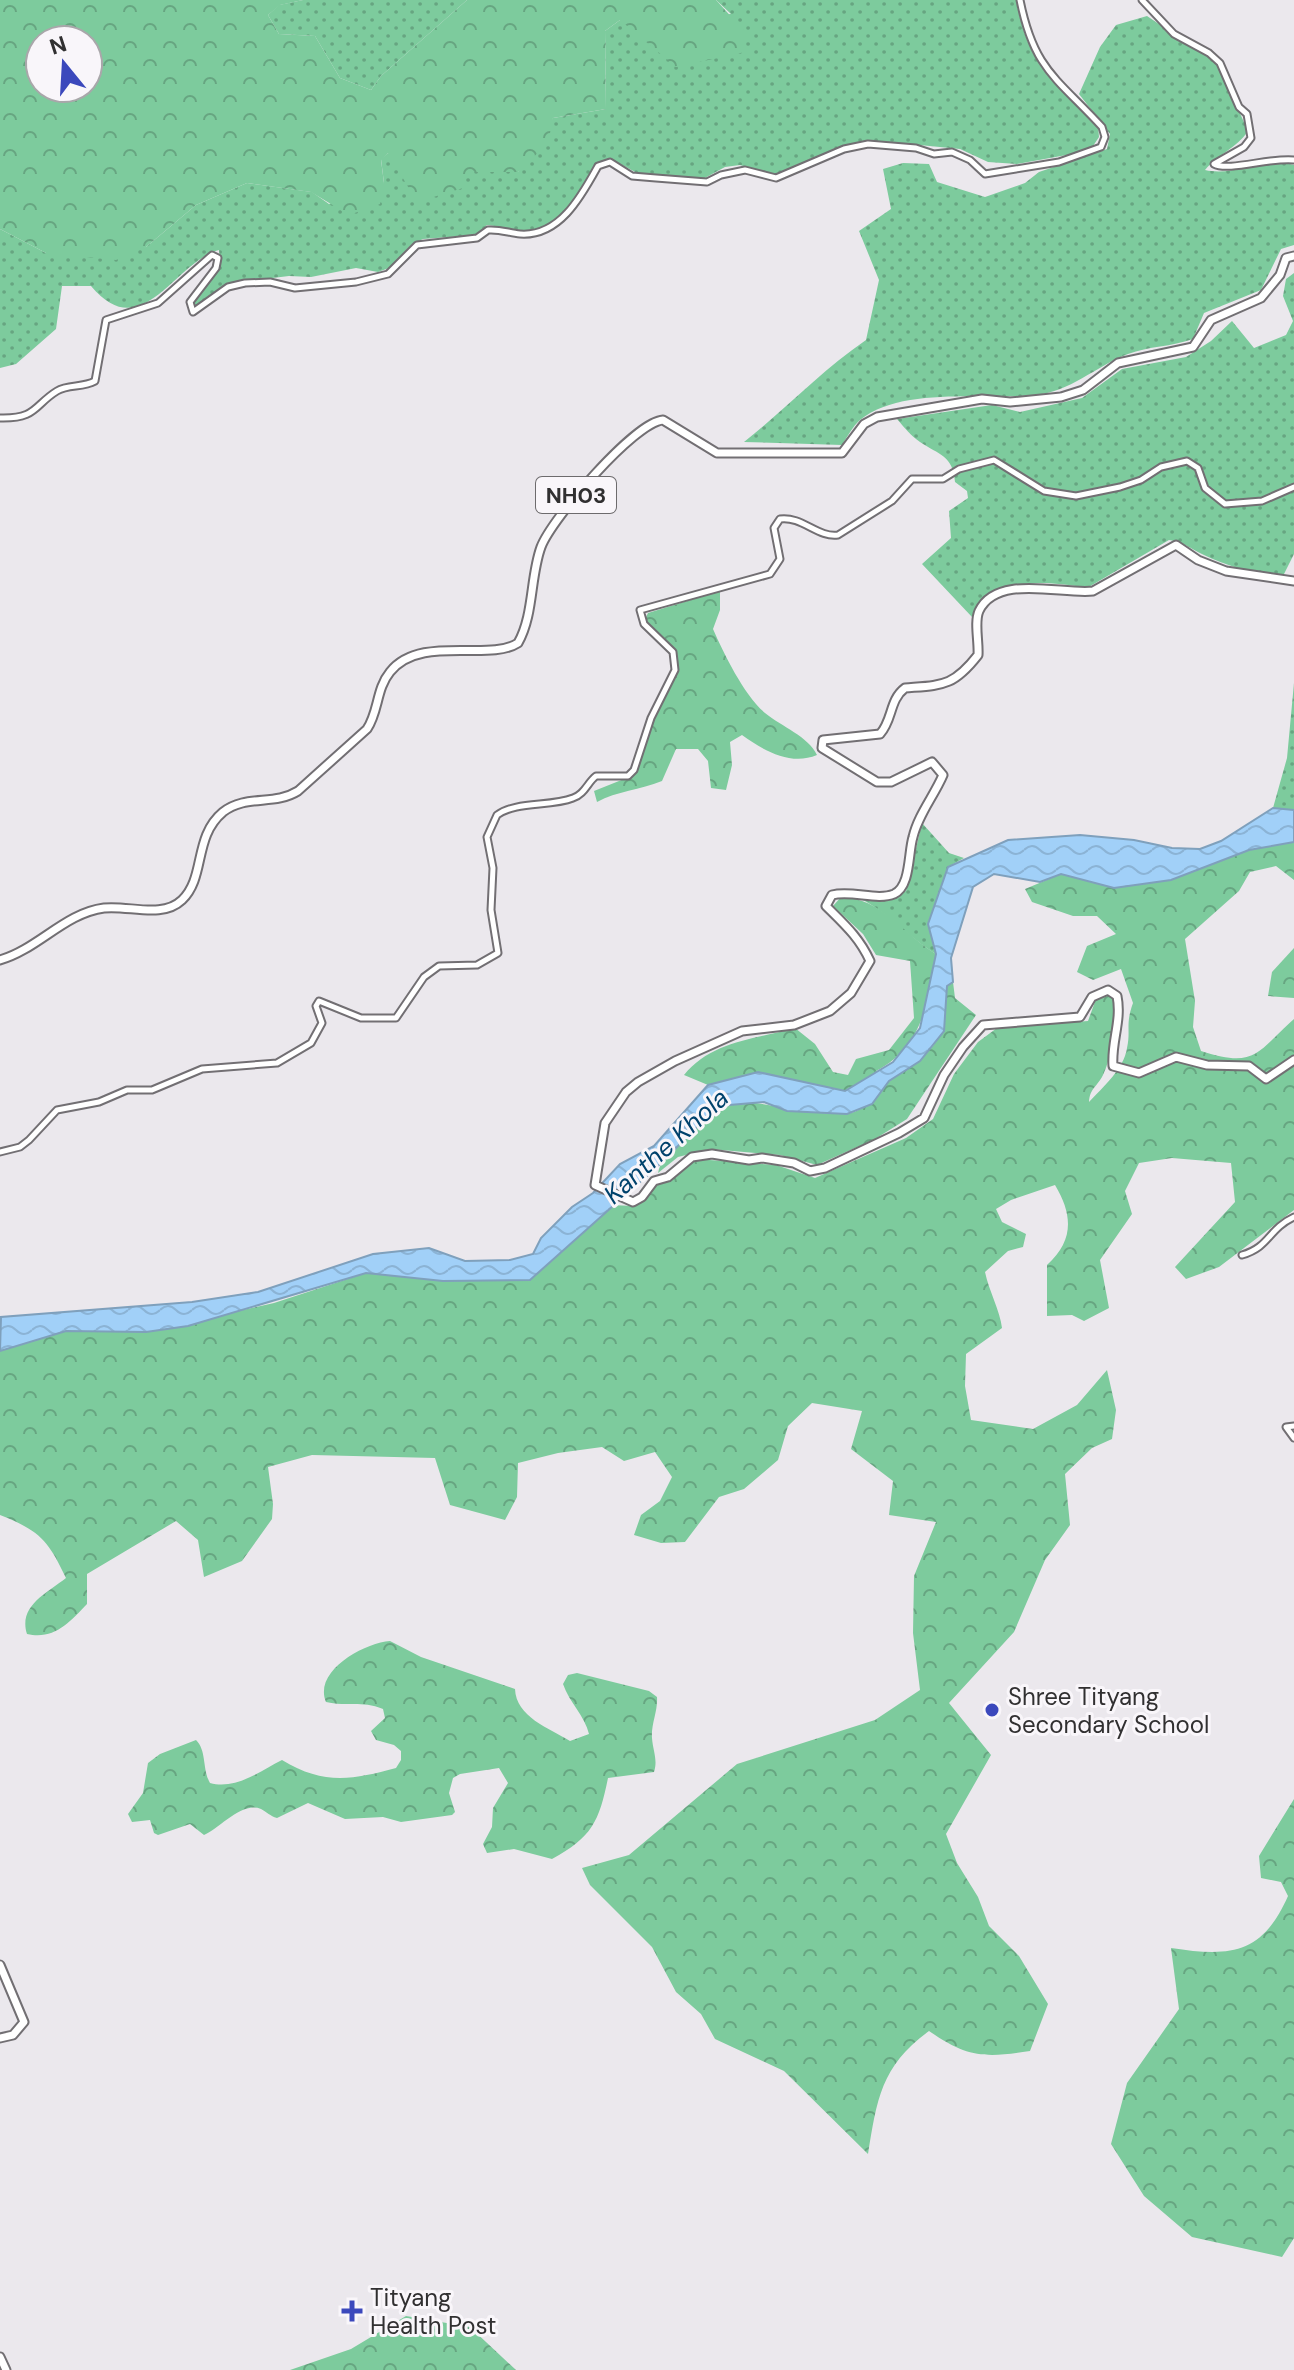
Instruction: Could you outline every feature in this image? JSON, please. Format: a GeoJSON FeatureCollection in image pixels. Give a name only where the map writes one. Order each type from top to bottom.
{"type":"FeatureCollection","features":[{"type":"Feature","properties":{"kind":"street"},"geometry":{"type":"LineString","coordinates":[[0,418],[33,412],[55,392],[80,388],[95,381],[106,320],[158,303],[212,255],[218,258],[216,268],[190,302],[193,312],[228,287],[270,282],[295,288],[356,282],[388,274],[417,245],[477,238],[488,230],[522,235],[550,228],[578,201],[598,166],[610,162],[632,176],[707,182],[721,175],[745,170],[776,178],[844,149],[868,144],[916,148],[934,154],[952,152],[970,160],[985,174],[1059,162],[1101,147],[1105,137],[1102,127],[1056,84],[1031,46],[1020,0]]}},
{"type":"Feature","properties":{"kind":"street"},"geometry":{"type":"LineString","coordinates":[[1142,0],[1174,34],[1209,53],[1220,63],[1239,107],[1247,114],[1251,138],[1244,147],[1214,164],[1227,169],[1257,160],[1294,160]]}},
{"type":"Feature","properties":{"kind":"street","name":"NH03"},"geometry":{"type":"LineString","coordinates":[[0,960],[26,949],[86,912],[105,908],[152,910],[174,906],[191,888],[200,846],[222,814],[241,801],[285,799],[298,791],[367,729],[374,717],[381,685],[391,670],[419,655],[464,648],[496,651],[518,643],[527,618],[536,564],[552,525],[607,461],[653,420],[663,420],[717,453],[842,453],[864,424],[877,417],[982,399],[1010,402],[1061,397],[1083,390],[1118,363],[1193,347],[1211,320],[1261,298],[1280,275],[1286,258],[1294,256]]}},
{"type":"Feature","properties":{"kind":"street"},"geometry":{"type":"LineString","coordinates":[[0,1152],[20,1147],[57,1110],[99,1102],[127,1090],[152,1090],[202,1069],[277,1063],[316,1037],[322,1023],[316,1006],[319,1001],[361,1018],[396,1018],[424,977],[439,966],[477,965],[498,953],[500,947],[491,919],[493,868],[487,837],[497,815],[511,809],[573,798],[583,793],[596,776],[628,776],[634,770],[651,718],[675,670],[673,652],[644,624],[640,610],[770,574],[780,559],[774,528],[780,519],[795,519],[829,537],[838,535],[892,501],[912,479],[943,479],[984,459],[994,460],[1007,471],[1056,495],[1076,496],[1120,487],[1141,480],[1161,467],[1187,461],[1198,468],[1205,488],[1225,504],[1262,501],[1294,487]]}},
{"type":"Feature","properties":{"kind":"street"},"geometry":{"type":"LineString","coordinates":[[1294,581],[1226,571],[1198,560],[1176,545],[1093,591],[1079,593],[1052,586],[1012,589],[980,607],[977,614],[978,655],[955,678],[934,688],[905,688],[894,699],[886,727],[880,734],[823,740],[822,748],[877,782],[891,782],[932,762],[943,775],[917,822],[903,885],[896,893],[885,896],[847,891],[832,895],[826,906],[857,936],[866,952],[870,961],[863,977],[841,1004],[830,1011],[794,1025],[742,1031],[675,1061],[638,1082],[626,1092],[605,1123],[595,1185],[633,1202],[642,1197],[654,1181],[668,1177],[692,1157],[712,1154],[794,1163],[810,1171],[825,1168],[924,1118],[944,1075],[983,1025],[1080,1017],[1092,997],[1108,990],[1117,996],[1120,1011],[1112,1053],[1113,1066],[1139,1073],[1176,1057],[1207,1065],[1249,1066],[1266,1079],[1294,1060]]}},
{"type":"Feature","properties":{"kind":"street"},"geometry":{"type":"LineString","coordinates":[[1242,1255],[1265,1244],[1276,1226],[1294,1217]]}},
{"type":"Feature","properties":{"kind":"street"},"geometry":{"type":"LineString","coordinates":[[1294,1426],[1286,1427],[1294,1438]]}},
{"type":"Feature","properties":{"kind":"street"},"geometry":{"type":"LineString","coordinates":[[0,1965],[24,2022],[13,2035],[0,2038]]}},
{"type":"Feature","properties":{"kind":"street"},"geometry":{"type":"LineString","coordinates":[[0,2357],[6,2370]]}},
{"type":"Feature","properties":{"kind":"green space"},"geometry":{"type":"Polygon","coordinates":[[[0,0],[303,0],[280,5],[268,15],[279,34],[315,36],[340,78],[371,90],[381,76],[467,0],[716,0],[746,33],[745,52],[676,67],[620,20],[605,31],[606,109],[553,118],[548,143],[518,172],[467,172],[463,188],[417,202],[388,153],[381,160],[384,183],[380,204],[349,215],[311,192],[247,183],[196,205],[146,247],[116,260],[46,253],[0,229],[0,0]]]}},
{"type":"Feature","properties":{"kind":"green space"},"geometry":{"type":"Polygon","coordinates":[[[303,0],[467,0],[381,76],[371,90],[340,78],[315,36],[279,34],[268,15],[279,5],[303,0]]]}},
{"type":"Feature","properties":{"kind":"green space"},"geometry":{"type":"Polygon","coordinates":[[[716,0],[1016,0],[1021,23],[1036,57],[1055,84],[1098,126],[1099,137],[1093,146],[1072,154],[1017,164],[988,162],[960,149],[879,141],[841,147],[774,176],[740,165],[725,167],[703,179],[637,173],[613,160],[599,162],[560,216],[538,229],[524,231],[487,225],[476,235],[423,239],[412,244],[389,268],[378,272],[356,268],[311,277],[289,276],[230,283],[195,307],[194,302],[220,264],[219,250],[203,257],[142,305],[126,308],[109,302],[91,286],[62,286],[56,329],[16,364],[0,368],[0,229],[46,253],[146,247],[196,205],[247,183],[312,192],[329,204],[384,183],[381,159],[388,153],[467,172],[518,172],[553,118],[606,109],[605,31],[620,20],[731,14],[716,0]]]}},
{"type":"Feature","properties":{"kind":"green space"},"geometry":{"type":"Polygon","coordinates":[[[1147,16],[1217,63],[1248,131],[1205,170],[1227,171],[1272,163],[1294,165],[1294,245],[1281,249],[1261,290],[1204,313],[1193,339],[1128,354],[1047,393],[920,398],[898,402],[877,409],[860,420],[842,445],[744,442],[866,340],[879,280],[859,231],[891,209],[883,169],[903,163],[929,164],[937,182],[985,197],[1025,183],[1039,172],[1107,149],[1110,134],[1079,94],[1100,47],[1116,25],[1147,16]]]}},
{"type":"Feature","properties":{"kind":"green space"},"geometry":{"type":"Polygon","coordinates":[[[1294,273],[1294,554],[1284,574],[1253,572],[1169,540],[1087,588],[1023,584],[994,594],[982,603],[972,617],[922,564],[951,538],[949,511],[968,498],[967,491],[955,482],[948,461],[917,440],[897,419],[992,405],[1020,412],[1082,398],[1122,369],[1186,357],[1211,341],[1232,321],[1254,348],[1286,335],[1293,321],[1283,296],[1286,279],[1294,273]]]}},
{"type":"Feature","properties":{"kind":"green space"},"geometry":{"type":"Polygon","coordinates":[[[720,591],[720,610],[713,629],[735,674],[765,713],[801,737],[817,755],[788,758],[742,735],[730,742],[732,765],[726,790],[711,788],[708,761],[698,749],[676,749],[662,781],[597,802],[594,791],[634,775],[652,720],[678,667],[677,654],[645,619],[648,613],[720,591]]]}},
{"type":"Feature","properties":{"kind":"green space"},"geometry":{"type":"Polygon","coordinates":[[[1294,683],[1294,810],[1273,808],[1287,758],[1294,683]]]}},
{"type":"Feature","properties":{"kind":"green space"},"geometry":{"type":"Polygon","coordinates":[[[922,823],[949,853],[964,858],[948,867],[928,923],[936,954],[859,898],[879,901],[906,891],[922,823]]]}},
{"type":"Feature","properties":{"kind":"green space"},"geometry":{"type":"Polygon","coordinates":[[[1294,842],[1294,880],[1276,866],[1250,872],[1239,891],[1185,939],[1195,1001],[1193,1027],[1201,1051],[1234,1058],[1254,1054],[1294,1019],[1294,1210],[1219,1267],[1186,1279],[1175,1267],[1235,1202],[1231,1163],[1172,1158],[1139,1163],[1125,1191],[1132,1214],[1100,1260],[1109,1308],[1084,1321],[1072,1315],[1047,1316],[1047,1265],[1062,1247],[1068,1227],[1065,1207],[1055,1185],[1011,1200],[996,1209],[1002,1222],[1026,1234],[1023,1247],[1008,1251],[985,1272],[1002,1328],[966,1354],[965,1386],[971,1420],[1033,1429],[1077,1405],[1107,1370],[1116,1410],[1112,1439],[1092,1448],[1065,1474],[1070,1525],[1045,1560],[1014,1632],[949,1703],[991,1755],[946,1834],[989,1926],[1019,1956],[1048,2004],[1030,2051],[977,2054],[929,2031],[913,2044],[900,2057],[884,2085],[868,2154],[784,2071],[715,2039],[701,2014],[676,1992],[652,1947],[590,1885],[582,1868],[629,1855],[737,1764],[875,1720],[920,1690],[913,1633],[914,1576],[936,1522],[889,1515],[893,1481],[851,1449],[862,1411],[812,1403],[788,1426],[778,1460],[744,1489],[719,1497],[685,1542],[661,1543],[634,1535],[641,1515],[660,1501],[672,1477],[655,1452],[624,1461],[602,1447],[518,1463],[517,1497],[505,1520],[450,1505],[435,1458],[312,1455],[268,1467],[272,1519],[242,1561],[204,1577],[198,1540],[176,1521],[87,1574],[87,1604],[67,1623],[45,1635],[27,1634],[25,1624],[30,1608],[66,1578],[54,1554],[41,1538],[25,1526],[0,1515],[0,1351],[66,1331],[146,1332],[274,1303],[366,1273],[443,1281],[530,1280],[611,1205],[634,1206],[657,1184],[696,1159],[776,1165],[815,1178],[906,1138],[933,1119],[954,1074],[978,1042],[997,1028],[1088,1021],[1096,999],[1111,995],[1115,1012],[1112,1046],[1106,1067],[1092,1090],[1089,1102],[1122,1063],[1133,1003],[1121,969],[1093,980],[1077,972],[1087,946],[1116,934],[1097,916],[1073,916],[1032,902],[1025,889],[1061,874],[1114,888],[1171,880],[1249,850],[1294,842]]]}},
{"type":"Feature","properties":{"kind":"green space"},"geometry":{"type":"Polygon","coordinates":[[[841,897],[856,899],[880,910],[936,954],[921,1022],[904,1049],[875,1075],[845,1091],[758,1072],[708,1085],[684,1075],[707,1055],[721,1048],[795,1028],[815,1044],[833,1072],[848,1075],[856,1059],[889,1050],[914,1018],[910,961],[876,955],[863,934],[833,906],[841,897]]]}},
{"type":"Feature","properties":{"kind":"green space"},"geometry":{"type":"Polygon","coordinates":[[[1294,948],[1294,998],[1268,996],[1272,972],[1294,948]]]}},
{"type":"Feature","properties":{"kind":"green space"},"geometry":{"type":"Polygon","coordinates":[[[953,982],[955,998],[976,1015],[907,1119],[875,1139],[817,1165],[780,1155],[710,1149],[678,1157],[658,1173],[668,1155],[701,1120],[733,1103],[843,1114],[859,1110],[936,1042],[943,1021],[947,986],[953,982]]]}},
{"type":"Feature","properties":{"kind":"green space"},"geometry":{"type":"Polygon","coordinates":[[[390,1641],[421,1657],[515,1689],[517,1699],[527,1714],[570,1741],[589,1734],[563,1684],[568,1675],[577,1673],[649,1691],[657,1697],[652,1733],[654,1772],[608,1778],[592,1827],[566,1851],[552,1859],[514,1849],[487,1853],[483,1844],[492,1827],[493,1808],[508,1783],[499,1768],[460,1774],[453,1778],[449,1793],[455,1812],[452,1815],[401,1822],[383,1817],[345,1819],[308,1803],[277,1818],[261,1809],[246,1809],[204,1835],[190,1824],[158,1835],[154,1833],[150,1820],[132,1822],[128,1814],[143,1793],[148,1763],[160,1754],[196,1740],[202,1749],[210,1783],[238,1782],[282,1760],[311,1773],[338,1778],[396,1768],[401,1760],[401,1751],[394,1745],[376,1740],[371,1731],[385,1718],[383,1709],[326,1702],[324,1691],[327,1680],[343,1661],[367,1647],[390,1641]]]}},
{"type":"Feature","properties":{"kind":"green space"},"geometry":{"type":"Polygon","coordinates":[[[1294,1799],[1294,2238],[1282,2257],[1192,2237],[1144,2196],[1111,2144],[1127,2083],[1179,2009],[1171,1948],[1211,1952],[1242,1948],[1255,1941],[1278,1916],[1288,1896],[1281,1882],[1261,1878],[1259,1856],[1294,1799]]]}},
{"type":"Feature","properties":{"kind":"green space"},"geometry":{"type":"Polygon","coordinates":[[[406,2316],[470,2327],[516,2370],[290,2370],[351,2349],[406,2316]]]}},
{"type":"Feature","properties":{"kind":"water","name":"Kanthe Khola"},"geometry":{"type":"Polygon","coordinates":[[[1273,808],[1294,810],[1294,842],[1249,850],[1171,880],[1114,888],[1061,874],[1040,882],[994,874],[973,887],[951,958],[953,982],[947,986],[944,1031],[920,1061],[889,1081],[872,1104],[847,1114],[787,1111],[764,1102],[718,1106],[659,1165],[530,1280],[443,1281],[366,1273],[188,1326],[146,1332],[66,1331],[0,1351],[1,1317],[192,1302],[258,1292],[373,1254],[429,1248],[465,1261],[510,1260],[533,1254],[541,1238],[572,1207],[593,1193],[620,1164],[654,1146],[708,1085],[758,1072],[845,1091],[893,1062],[920,1028],[936,954],[928,924],[948,867],[1008,840],[1080,835],[1200,849],[1221,841],[1273,808]]]}},
{"type":"Feature","properties":{"kind":"place","name":"Shree Tityang Secondary School"},"geometry":{"type":"Point","coordinates":[992,1710]}},
{"type":"Feature","properties":{"kind":"place","name":"Tityang Health Post"},"geometry":{"type":"Point","coordinates":[352,2311]}}]}
